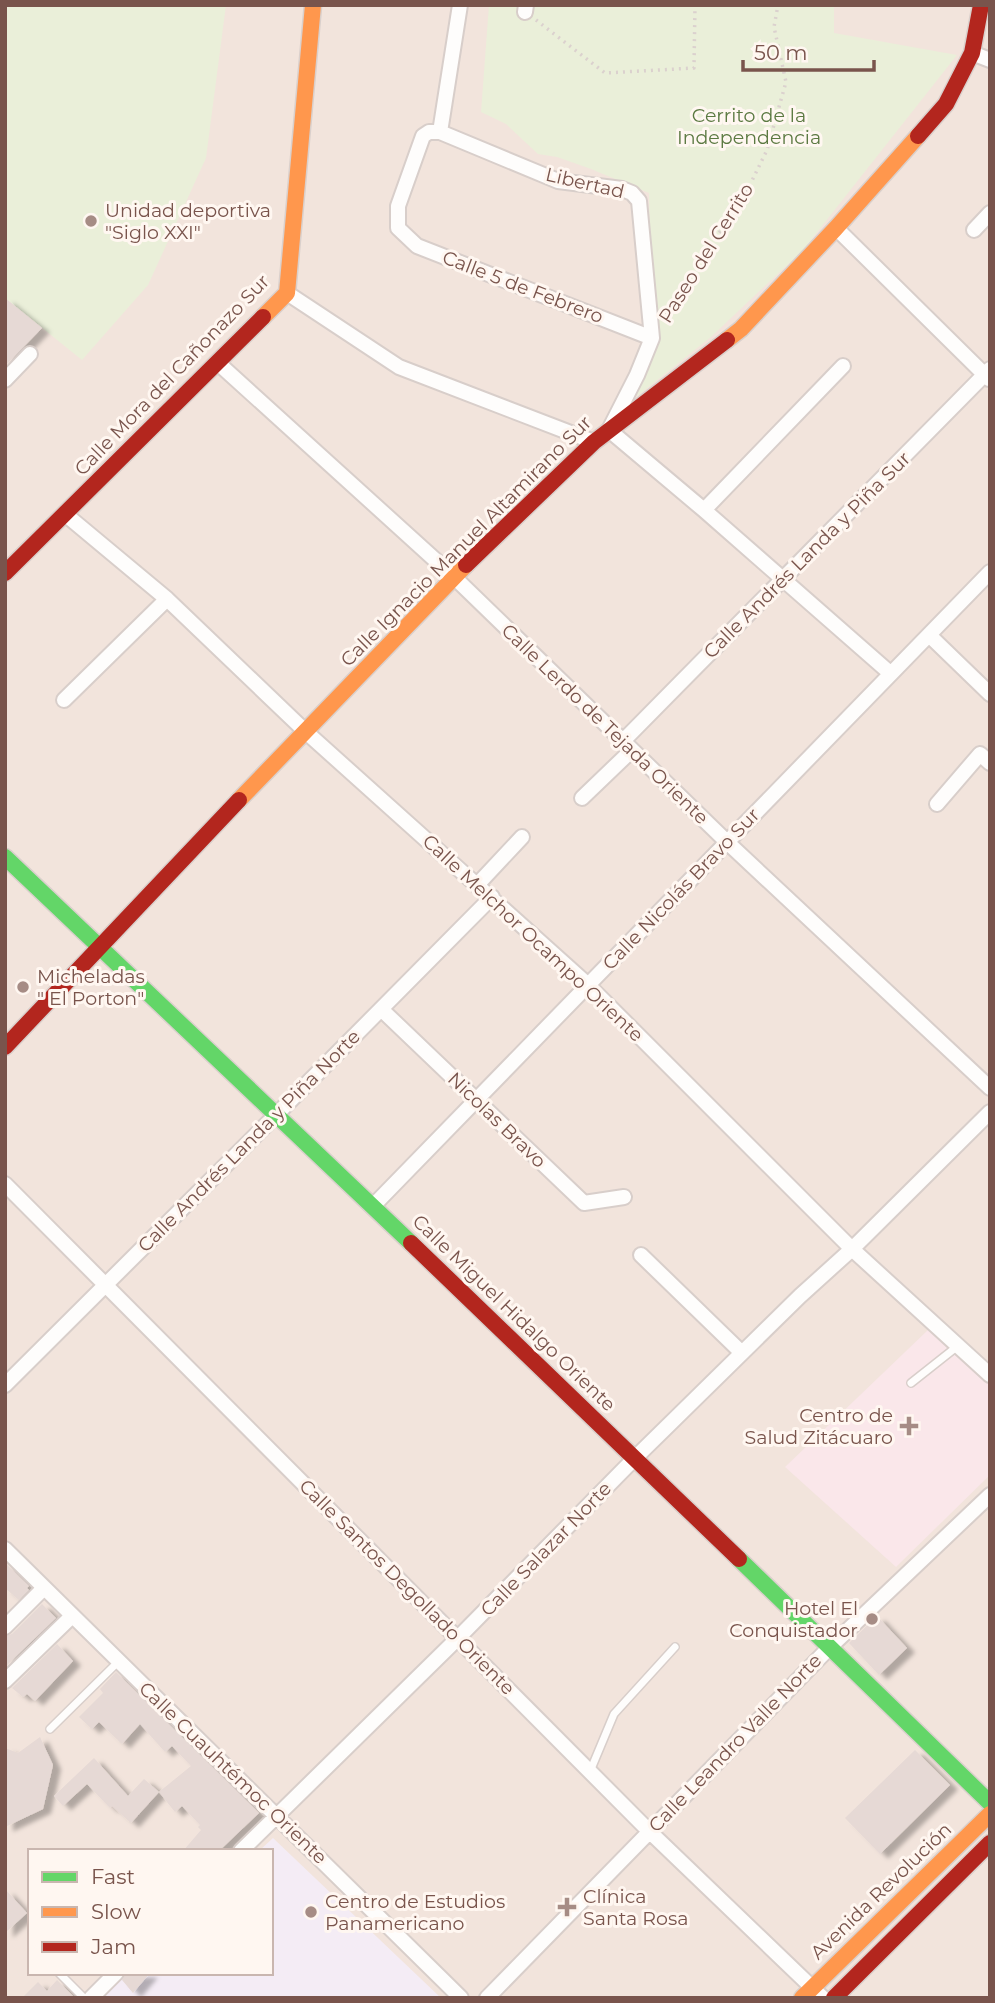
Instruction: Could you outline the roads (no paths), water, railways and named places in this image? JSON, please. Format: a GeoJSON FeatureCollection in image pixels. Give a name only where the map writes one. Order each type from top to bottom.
{"type":"FeatureCollection","features":[{"type":"Feature","properties":{"kind":"street","name":"Calle Mora del Cañonazo Sur"},"geometry":{"type":"LineString","coordinates":[[5,573],[287,293],[313,5]]}},
{"type":"Feature","properties":{"kind":"street"},"geometry":{"type":"LineString","coordinates":[[440,132],[460,5]]}},
{"type":"Feature","properties":{"kind":"street","name":"Calle Ignacio Manuel Altamirano Sur"},"geometry":{"type":"LineString","coordinates":[[5,1047],[454,577],[594,442],[741,329],[836,228],[946,104],[972,53],[981,5]]}},
{"type":"Feature","properties":{"kind":"street"},"geometry":{"type":"LineString","coordinates":[[972,53],[990,60]]}},
{"type":"Feature","properties":{"kind":"street","name":"Calle 5 de Febrero"},"geometry":{"type":"LineString","coordinates":[[440,132],[429,132],[423,136],[398,206],[398,228],[417,246],[652,338]]}},
{"type":"Feature","properties":{"kind":"street","name":"Libertad"},"geometry":{"type":"LineString","coordinates":[[440,132],[558,181],[622,189],[632,193],[639,201],[652,338]]}},
{"type":"Feature","properties":{"kind":"street"},"geometry":{"type":"LineString","coordinates":[[974,230],[990,213]]}},
{"type":"Feature","properties":{"kind":"street"},"geometry":{"type":"LineString","coordinates":[[836,228],[988,375]]}},
{"type":"Feature","properties":{"kind":"street"},"geometry":{"type":"LineString","coordinates":[[287,293],[399,367],[594,442]]}},
{"type":"Feature","properties":{"kind":"street"},"geometry":{"type":"LineString","coordinates":[[652,338],[609,430],[890,673]]}},
{"type":"Feature","properties":{"kind":"street"},"geometry":{"type":"LineString","coordinates":[[5,380],[30,354]]}},
{"type":"Feature","properties":{"kind":"street","name":"Calle Lerdo de Tejada Oriente"},"geometry":{"type":"LineString","coordinates":[[218,363],[454,577],[727,842],[990,1088]]}},
{"type":"Feature","properties":{"kind":"street"},"geometry":{"type":"LineString","coordinates":[[704,510],[843,366]]}},
{"type":"Feature","properties":{"kind":"street","name":"Calle Andrés Landa y Piña Sur"},"geometry":{"type":"LineString","coordinates":[[582,798],[628,745],[783,580],[988,375]]}},
{"type":"Feature","properties":{"kind":"street","name":"Calle Melchor Ocampo Oriente"},"geometry":{"type":"LineString","coordinates":[[65,514],[167,599],[305,731],[588,985],[852,1249],[990,1375]]}},
{"type":"Feature","properties":{"kind":"street","name":"Calle Nicolás Bravo Sur"},"geometry":{"type":"LineString","coordinates":[[373,1206],[990,572]]}},
{"type":"Feature","properties":{"kind":"street"},"geometry":{"type":"LineString","coordinates":[[64,701],[167,599]]}},
{"type":"Feature","properties":{"kind":"street"},"geometry":{"type":"LineString","coordinates":[[929,635],[990,694]]}},
{"type":"Feature","properties":{"kind":"street"},"geometry":{"type":"LineString","coordinates":[[937,804],[980,754],[990,763]]}},
{"type":"Feature","properties":{"kind":"street"},"geometry":{"type":"LineString","coordinates":[[478,884],[522,837]]}},
{"type":"Feature","properties":{"kind":"street","name":"Calle Miguel Hidalgo Oriente"},"geometry":{"type":"LineString","coordinates":[[5,857],[373,1206],[990,1803]]}},
{"type":"Feature","properties":{"kind":"street","name":"Calle Andrés Landa y Piña Norte"},"geometry":{"type":"LineString","coordinates":[[5,1385],[492,897]]}},
{"type":"Feature","properties":{"kind":"street","name":"Nicolas Bravo"},"geometry":{"type":"LineString","coordinates":[[381,1009],[584,1203],[624,1197]]}},
{"type":"Feature","properties":{"kind":"street","name":"Calle Salazar Norte"},"geometry":{"type":"LineString","coordinates":[[243,1849],[458,1638],[634,1459],[990,1112]]}},
{"type":"Feature","properties":{"kind":"street","name":"Calle Santos Degollado Oriente"},"geometry":{"type":"LineString","coordinates":[[5,1184],[812,1994]]}},
{"type":"Feature","properties":{"kind":"street"},"geometry":{"type":"LineString","coordinates":[[641,1255],[742,1353]]}},
{"type":"Feature","properties":{"kind":"street","name":"Calle Leandro Valle Norte"},"geometry":{"type":"LineString","coordinates":[[487,1998],[829,1648],[990,1495]]}},
{"type":"Feature","properties":{"kind":"street","name":"Calle Cuauhtémoc Oriente"},"geometry":{"type":"LineString","coordinates":[[5,1549],[461,1998]]}},
{"type":"Feature","properties":{"kind":"street"},"geometry":{"type":"LineString","coordinates":[[5,1627],[44,1588]]}},
{"type":"Feature","properties":{"kind":"street"},"geometry":{"type":"LineString","coordinates":[[5,1681],[72,1616]]}},
{"type":"Feature","properties":{"kind":"street","name":"Avenida Revolución"},"geometry":{"type":"LineString","coordinates":[[812,1994],[990,1814]]}},
{"type":"Feature","properties":{"kind":"street"},"geometry":{"type":"LineString","coordinates":[[834,1998],[990,1843]]}},
{"type":"Feature","properties":{"kind":"street"},"geometry":{"type":"LineString","coordinates":[[91,1998],[114,1975]]}},
{"type":"Feature","properties":{"kind":"lane"},"geometry":{"type":"LineString","coordinates":[[911,1383],[960,1345]]}},
{"type":"Feature","properties":{"kind":"lane"},"geometry":{"type":"LineString","coordinates":[[590,1769],[614,1714],[675,1647]]}},
{"type":"Feature","properties":{"kind":"lane"},"geometry":{"type":"LineString","coordinates":[[50,1729],[119,1661]]}},
{"type":"Feature","properties":{"kind":"lane"},"geometry":{"type":"LineString","coordinates":[[61,1975],[84,1998]]}},
{"type":"Feature","properties":{"kind":"place","name":"Unidad deportiva \"Siglo XXI\""},"geometry":{"type":"Point","coordinates":[91,221]}},
{"type":"Feature","properties":{"kind":"place","name":"Micheladas \" El Porton\""},"geometry":{"type":"Point","coordinates":[23,987]}},
{"type":"Feature","properties":{"kind":"place","name":"Centro de Salud Zitácuaro"},"geometry":{"type":"Point","coordinates":[909,1426]}},
{"type":"Feature","properties":{"kind":"place","name":"Hotel El Conquistador"},"geometry":{"type":"Point","coordinates":[872,1619]}},
{"type":"Feature","properties":{"kind":"place","name":"Clínica Santa Rosa"},"geometry":{"type":"Point","coordinates":[567,1907]}},
{"type":"Feature","properties":{"kind":"place","name":"Centro de Estudios Panamericano"},"geometry":{"type":"Point","coordinates":[311,1912]}},
{"type":"Feature","properties":{"kind":"park label","name":"Cerrito de la Independencia"},"geometry":{"type":"Point","coordinates":[749,126]}}]}
